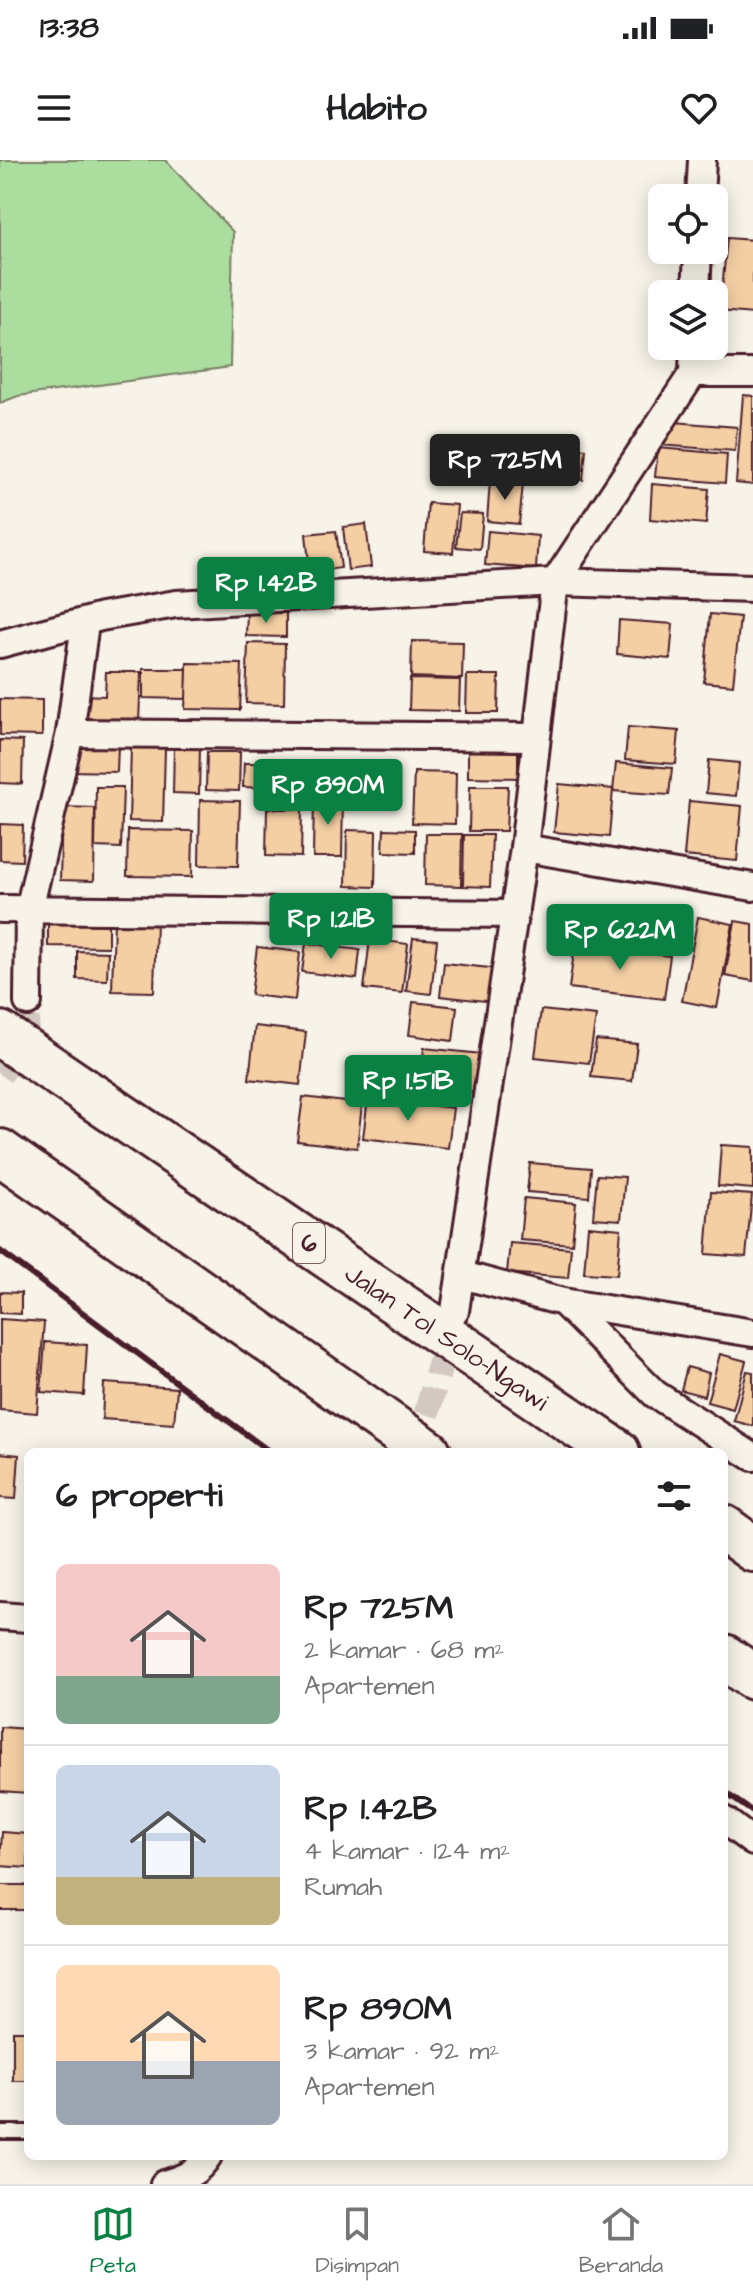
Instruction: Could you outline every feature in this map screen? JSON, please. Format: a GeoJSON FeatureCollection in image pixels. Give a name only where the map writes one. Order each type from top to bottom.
{"type":"FeatureCollection","features":[{"type":"Feature","properties":{"kind":"highway","name":"Jalan Tol Solo–Ngawi"},"geometry":{"type":"LineString","coordinates":[[0,1034],[611,1448]]}},
{"type":"Feature","properties":{"kind":"highway"},"geometry":{"type":"LineString","coordinates":[[0,1152],[422,1448]]}},
{"type":"Feature","properties":{"kind":"highway"},"geometry":{"type":"LineString","coordinates":[[728,1531],[753,1549]]}},
{"type":"Feature","properties":{"kind":"highway"},"geometry":{"type":"LineString","coordinates":[[728,1660],[753,1677]]}},
{"type":"Feature","properties":{"kind":"street"},"geometry":{"type":"LineString","coordinates":[[701,184],[702,160]]}},
{"type":"Feature","properties":{"kind":"street"},"geometry":{"type":"LineString","coordinates":[[455,1311],[515,914],[555,582],[693,373],[693,360]]}},
{"type":"Feature","properties":{"kind":"street"},"geometry":{"type":"LineString","coordinates":[[693,373],[753,373]]}},
{"type":"Feature","properties":{"kind":"street"},"geometry":{"type":"LineString","coordinates":[[0,644],[101,617],[176,604],[555,582],[753,588]]}},
{"type":"Feature","properties":{"kind":"street"},"geometry":{"type":"LineString","coordinates":[[28,1002],[29,910],[70,733],[85,623]]}},
{"type":"Feature","properties":{"kind":"street"},"geometry":{"type":"LineString","coordinates":[[70,733],[536,737]]}},
{"type":"Feature","properties":{"kind":"street"},"geometry":{"type":"LineString","coordinates":[[524,848],[753,887]]}},
{"type":"Feature","properties":{"kind":"street"},"geometry":{"type":"LineString","coordinates":[[0,909],[515,914]]}},
{"type":"Feature","properties":{"kind":"street"},"geometry":{"type":"LineString","coordinates":[[462,1275],[563,1302],[753,1333]]}},
{"type":"Feature","properties":{"kind":"street"},"geometry":{"type":"LineString","coordinates":[[563,1302],[655,1394],[753,1457]]}},
{"type":"Feature","properties":{"kind":"street"},"geometry":{"type":"LineString","coordinates":[[0,1616],[24,1618]]}},
{"type":"Feature","properties":{"kind":"street"},"geometry":{"type":"LineString","coordinates":[[728,1823],[753,1842]]}},
{"type":"Feature","properties":{"kind":"street"},"geometry":{"type":"LineString","coordinates":[[164,2184],[186,2178],[206,2160]]}},
{"type":"Feature","properties":{"kind":"lane"},"geometry":{"type":"LineString","coordinates":[[0,2132],[24,2132]]}},
{"type":"Feature","properties":{"kind":"green space"},"geometry":{"type":"Polygon","coordinates":[[[0,160],[165,160],[233,232],[230,367],[18,396],[0,403],[0,160]]]}},
{"type":"Feature","properties":{"kind":"building"},"geometry":{"type":"Polygon","coordinates":[[[728,238],[753,240],[753,314],[728,312],[728,280],[723,280],[725,264],[728,264],[728,238]]]}},
{"type":"Feature","properties":{"kind":"building"},"geometry":{"type":"Polygon","coordinates":[[[743,395],[753,396],[753,485],[736,483],[743,395]]]}},
{"type":"Feature","properties":{"kind":"building"},"geometry":{"type":"Polygon","coordinates":[[[661,421],[737,427],[735,451],[660,445],[661,421]]]}},
{"type":"Feature","properties":{"kind":"building"},"geometry":{"type":"Polygon","coordinates":[[[517,443],[586,449],[583,480],[515,474],[517,443]]]}},
{"type":"Feature","properties":{"kind":"building"},"geometry":{"type":"Polygon","coordinates":[[[658,448],[727,454],[725,483],[655,477],[658,448]]]}},
{"type":"Feature","properties":{"kind":"building"},"geometry":{"type":"Polygon","coordinates":[[[490,481],[523,484],[519,524],[487,521],[490,481]]]}},
{"type":"Feature","properties":{"kind":"building"},"geometry":{"type":"Polygon","coordinates":[[[652,484],[709,489],[706,524],[650,519],[652,484]]]}},
{"type":"Feature","properties":{"kind":"building"},"geometry":{"type":"Polygon","coordinates":[[[428,503],[457,505],[453,553],[424,551],[428,503]]]}},
{"type":"Feature","properties":{"kind":"building"},"geometry":{"type":"Polygon","coordinates":[[[460,513],[483,514],[480,549],[456,547],[460,513]]]}},
{"type":"Feature","properties":{"kind":"building"},"geometry":{"type":"Polygon","coordinates":[[[366,524],[371,567],[348,570],[343,527],[366,524]]]}},
{"type":"Feature","properties":{"kind":"building"},"geometry":{"type":"Polygon","coordinates":[[[336,531],[341,568],[310,572],[306,534],[336,531]]]}},
{"type":"Feature","properties":{"kind":"building"},"geometry":{"type":"Polygon","coordinates":[[[488,531],[538,536],[536,569],[485,565],[488,531]]]}},
{"type":"Feature","properties":{"kind":"building"},"geometry":{"type":"Polygon","coordinates":[[[247,612],[286,613],[286,637],[246,636],[247,612]]]}},
{"type":"Feature","properties":{"kind":"building"},"geometry":{"type":"Polygon","coordinates":[[[710,614],[740,617],[733,685],[704,682],[710,614]]]}},
{"type":"Feature","properties":{"kind":"building"},"geometry":{"type":"Polygon","coordinates":[[[619,620],[673,624],[670,659],[617,654],[619,620]]]}},
{"type":"Feature","properties":{"kind":"building"},"geometry":{"type":"Polygon","coordinates":[[[412,641],[463,642],[462,679],[411,677],[412,641]]]}},
{"type":"Feature","properties":{"kind":"building"},"geometry":{"type":"Polygon","coordinates":[[[248,643],[285,644],[284,704],[246,703],[248,643]]]}},
{"type":"Feature","properties":{"kind":"building"},"geometry":{"type":"Polygon","coordinates":[[[187,663],[242,664],[240,710],[185,709],[187,663]]]}},
{"type":"Feature","properties":{"kind":"building"},"geometry":{"type":"Polygon","coordinates":[[[143,669],[187,669],[186,699],[143,698],[143,669]]]}},
{"type":"Feature","properties":{"kind":"building"},"geometry":{"type":"Polygon","coordinates":[[[106,672],[141,672],[139,722],[83,720],[83,695],[105,696],[106,672]]]}},
{"type":"Feature","properties":{"kind":"building"},"geometry":{"type":"Polygon","coordinates":[[[467,675],[499,675],[498,713],[466,713],[467,675]]]}},
{"type":"Feature","properties":{"kind":"building"},"geometry":{"type":"Polygon","coordinates":[[[410,679],[460,680],[459,711],[409,710],[410,679]]]}},
{"type":"Feature","properties":{"kind":"building"},"geometry":{"type":"Polygon","coordinates":[[[0,699],[42,700],[42,736],[0,735],[0,699]]]}},
{"type":"Feature","properties":{"kind":"building"},"geometry":{"type":"Polygon","coordinates":[[[628,727],[679,731],[676,764],[625,760],[628,727]]]}},
{"type":"Feature","properties":{"kind":"building"},"geometry":{"type":"Polygon","coordinates":[[[0,740],[23,741],[22,784],[0,783],[0,740]]]}},
{"type":"Feature","properties":{"kind":"building"},"geometry":{"type":"Polygon","coordinates":[[[72,743],[118,744],[117,772],[71,771],[72,743]]]}},
{"type":"Feature","properties":{"kind":"building"},"geometry":{"type":"Polygon","coordinates":[[[174,746],[200,746],[199,794],[173,793],[174,746]]]}},
{"type":"Feature","properties":{"kind":"building"},"geometry":{"type":"Polygon","coordinates":[[[131,747],[165,748],[163,822],[129,821],[131,747]]]}},
{"type":"Feature","properties":{"kind":"building"},"geometry":{"type":"Polygon","coordinates":[[[468,751],[518,752],[518,778],[468,777],[468,751]]]}},
{"type":"Feature","properties":{"kind":"building"},"geometry":{"type":"Polygon","coordinates":[[[207,752],[240,752],[239,791],[206,790],[207,752]]]}},
{"type":"Feature","properties":{"kind":"building"},"geometry":{"type":"Polygon","coordinates":[[[709,760],[739,763],[736,796],[706,793],[709,760]]]}},
{"type":"Feature","properties":{"kind":"building"},"geometry":{"type":"Polygon","coordinates":[[[244,763],[273,763],[272,788],[243,787],[244,763]]]}},
{"type":"Feature","properties":{"kind":"building"},"geometry":{"type":"Polygon","coordinates":[[[616,763],[672,768],[669,795],[613,791],[616,763]]]}},
{"type":"Feature","properties":{"kind":"building"},"geometry":{"type":"Polygon","coordinates":[[[414,772],[456,773],[455,824],[412,823],[414,772]]]}},
{"type":"Feature","properties":{"kind":"building"},"geometry":{"type":"Polygon","coordinates":[[[559,784],[613,789],[609,837],[554,832],[559,784]]]}},
{"type":"Feature","properties":{"kind":"building"},"geometry":{"type":"Polygon","coordinates":[[[470,786],[508,786],[506,831],[469,831],[470,786]]]}},
{"type":"Feature","properties":{"kind":"building"},"geometry":{"type":"Polygon","coordinates":[[[96,787],[123,787],[121,848],[95,847],[96,787]]]}},
{"type":"Feature","properties":{"kind":"building"},"geometry":{"type":"Polygon","coordinates":[[[314,796],[343,797],[342,857],[313,857],[314,796]]]}},
{"type":"Feature","properties":{"kind":"building"},"geometry":{"type":"Polygon","coordinates":[[[200,800],[240,801],[238,866],[199,865],[200,800]]]}},
{"type":"Feature","properties":{"kind":"building"},"geometry":{"type":"Polygon","coordinates":[[[689,801],[742,806],[737,861],[684,856],[689,801]]]}},
{"type":"Feature","properties":{"kind":"building"},"geometry":{"type":"Polygon","coordinates":[[[62,807],[95,808],[94,881],[60,880],[62,807]]]}},
{"type":"Feature","properties":{"kind":"building"},"geometry":{"type":"Polygon","coordinates":[[[267,809],[302,809],[301,857],[266,856],[267,809]]]}},
{"type":"Feature","properties":{"kind":"building"},"geometry":{"type":"Polygon","coordinates":[[[0,824],[23,825],[22,861],[0,860],[0,824]]]}},
{"type":"Feature","properties":{"kind":"building"},"geometry":{"type":"Polygon","coordinates":[[[384,829],[415,830],[415,853],[383,852],[384,829]]]}},
{"type":"Feature","properties":{"kind":"building"},"geometry":{"type":"Polygon","coordinates":[[[128,830],[193,831],[192,877],[127,876],[128,830]]]}},
{"type":"Feature","properties":{"kind":"building"},"geometry":{"type":"Polygon","coordinates":[[[347,830],[376,831],[375,887],[346,886],[347,830]]]}},
{"type":"Feature","properties":{"kind":"building"},"geometry":{"type":"Polygon","coordinates":[[[426,834],[462,834],[461,886],[425,885],[426,834]]]}},
{"type":"Feature","properties":{"kind":"building"},"geometry":{"type":"Polygon","coordinates":[[[464,835],[492,835],[490,887],[463,886],[464,835]]]}},
{"type":"Feature","properties":{"kind":"building"},"geometry":{"type":"Polygon","coordinates":[[[698,917],[733,924],[717,1008],[682,1001],[698,917]]]}},
{"type":"Feature","properties":{"kind":"building"},"geometry":{"type":"Polygon","coordinates":[[[114,919],[156,920],[154,992],[112,991],[114,919]]]}},
{"type":"Feature","properties":{"kind":"building"},"geometry":{"type":"Polygon","coordinates":[[[48,921],[108,922],[108,947],[48,946],[48,921]]]}},
{"type":"Feature","properties":{"kind":"building"},"geometry":{"type":"Polygon","coordinates":[[[735,921],[753,924],[753,981],[725,976],[735,921]]]}},
{"type":"Feature","properties":{"kind":"building"},"geometry":{"type":"Polygon","coordinates":[[[413,938],[437,940],[431,994],[406,991],[413,938]]]}},
{"type":"Feature","properties":{"kind":"building"},"geometry":{"type":"Polygon","coordinates":[[[370,939],[408,944],[402,993],[364,989],[370,939]]]}},
{"type":"Feature","properties":{"kind":"building"},"geometry":{"type":"Polygon","coordinates":[[[306,943],[360,950],[357,979],[302,972],[306,943]]]}},
{"type":"Feature","properties":{"kind":"building"},"geometry":{"type":"Polygon","coordinates":[[[575,945],[670,956],[664,999],[569,988],[575,945]]]}},
{"type":"Feature","properties":{"kind":"building"},"geometry":{"type":"Polygon","coordinates":[[[257,947],[300,952],[295,1000],[251,995],[257,947]]]}},
{"type":"Feature","properties":{"kind":"building"},"geometry":{"type":"Polygon","coordinates":[[[77,951],[108,952],[107,980],[77,979],[77,951]]]}},
{"type":"Feature","properties":{"kind":"building"},"geometry":{"type":"Polygon","coordinates":[[[444,963],[498,969],[494,1002],[440,996],[444,963]]]}},
{"type":"Feature","properties":{"kind":"building"},"geometry":{"type":"Polygon","coordinates":[[[413,1002],[457,1007],[453,1041],[409,1035],[413,1002]]]}},
{"type":"Feature","properties":{"kind":"building"},"geometry":{"type":"Polygon","coordinates":[[[541,1010],[596,1016],[589,1063],[535,1057],[541,1010]]]}},
{"type":"Feature","properties":{"kind":"building"},"geometry":{"type":"Polygon","coordinates":[[[255,1026],[306,1032],[300,1085],[249,1079],[255,1026]]]}},
{"type":"Feature","properties":{"kind":"building"},"geometry":{"type":"Polygon","coordinates":[[[596,1040],[637,1044],[632,1081],[591,1077],[596,1040]]]}},
{"type":"Feature","properties":{"kind":"building"},"geometry":{"type":"Polygon","coordinates":[[[424,1048],[481,1054],[476,1093],[420,1086],[424,1048]]]}},
{"type":"Feature","properties":{"kind":"building"},"geometry":{"type":"Polygon","coordinates":[[[303,1097],[362,1104],[357,1148],[297,1141],[303,1097]]]}},
{"type":"Feature","properties":{"kind":"building"},"geometry":{"type":"Polygon","coordinates":[[[368,1098],[453,1108],[448,1148],[363,1138],[368,1098]]]}},
{"type":"Feature","properties":{"kind":"building"},"geometry":{"type":"Polygon","coordinates":[[[721,1145],[753,1147],[753,1189],[718,1186],[721,1145]]]}},
{"type":"Feature","properties":{"kind":"building"},"geometry":{"type":"Polygon","coordinates":[[[530,1163],[591,1168],[589,1197],[527,1192],[530,1163]]]}},
{"type":"Feature","properties":{"kind":"building"},"geometry":{"type":"Polygon","coordinates":[[[597,1175],[625,1177],[621,1220],[593,1218],[597,1175]]]}},
{"type":"Feature","properties":{"kind":"building"},"geometry":{"type":"Polygon","coordinates":[[[711,1192],[752,1195],[746,1257],[706,1254],[711,1192]]]}},
{"type":"Feature","properties":{"kind":"building"},"geometry":{"type":"Polygon","coordinates":[[[524,1198],[576,1203],[572,1244],[520,1240],[524,1198]]]}},
{"type":"Feature","properties":{"kind":"building"},"geometry":{"type":"Polygon","coordinates":[[[588,1226],[621,1229],[617,1275],[584,1273],[588,1226]]]}},
{"type":"Feature","properties":{"kind":"building"},"geometry":{"type":"Polygon","coordinates":[[[510,1243],[571,1248],[568,1278],[507,1273],[510,1243]]]}},
{"type":"Feature","properties":{"kind":"building"},"geometry":{"type":"Polygon","coordinates":[[[0,1292],[21,1293],[21,1314],[0,1313],[0,1292]]]}},
{"type":"Feature","properties":{"kind":"building"},"geometry":{"type":"Polygon","coordinates":[[[0,1319],[44,1322],[37,1413],[0,1410],[0,1319]]]}},
{"type":"Feature","properties":{"kind":"building"},"geometry":{"type":"Polygon","coordinates":[[[45,1342],[87,1345],[84,1395],[41,1392],[45,1342]]]}},
{"type":"Feature","properties":{"kind":"building"},"geometry":{"type":"Polygon","coordinates":[[[720,1354],[746,1361],[733,1409],[707,1402],[720,1354]]]}},
{"type":"Feature","properties":{"kind":"building"},"geometry":{"type":"Polygon","coordinates":[[[687,1367],[709,1373],[704,1396],[681,1390],[687,1367]]]}},
{"type":"Feature","properties":{"kind":"building"},"geometry":{"type":"Polygon","coordinates":[[[747,1371],[753,1372],[753,1426],[734,1421],[747,1371]]]}},
{"type":"Feature","properties":{"kind":"building"},"geometry":{"type":"Polygon","coordinates":[[[104,1383],[177,1388],[174,1424],[102,1419],[104,1383]]]}},
{"type":"Feature","properties":{"kind":"building"},"geometry":{"type":"Polygon","coordinates":[[[0,1453],[19,1455],[16,1499],[0,1498],[0,1453]]]}},
{"type":"Feature","properties":{"kind":"building"},"geometry":{"type":"Polygon","coordinates":[[[0,1727],[24,1729],[24,1793],[0,1791],[0,1727]]]}},
{"type":"Feature","properties":{"kind":"building"},"geometry":{"type":"Polygon","coordinates":[[[2,1832],[24,1834],[24,1868],[0,1866],[2,1832]]]}},
{"type":"Feature","properties":{"kind":"building"},"geometry":{"type":"Polygon","coordinates":[[[0,1885],[24,1885],[24,1910],[0,1910],[0,1885]]]}},
{"type":"Feature","properties":{"kind":"building"},"geometry":{"type":"Polygon","coordinates":[[[13,2031],[24,2031],[24,2081],[13,2081],[13,2031]]]}},
{"type":"Feature","properties":{"kind":"tunnel"},"geometry":{"type":"LineString","coordinates":[[0,1074],[22,1041],[28,1002]]}},
{"type":"Feature","properties":{"kind":"tunnel"},"geometry":{"type":"LineString","coordinates":[[417,1448],[451,1326]]}},
{"type":"Feature","properties":{"kind":"railway"},"geometry":{"type":"LineString","coordinates":[[0,1251],[265,1448]]}},
{"type":"Feature","properties":{"kind":"railway"},"geometry":{"type":"LineString","coordinates":[[728,1795],[753,1812]]}}]}
